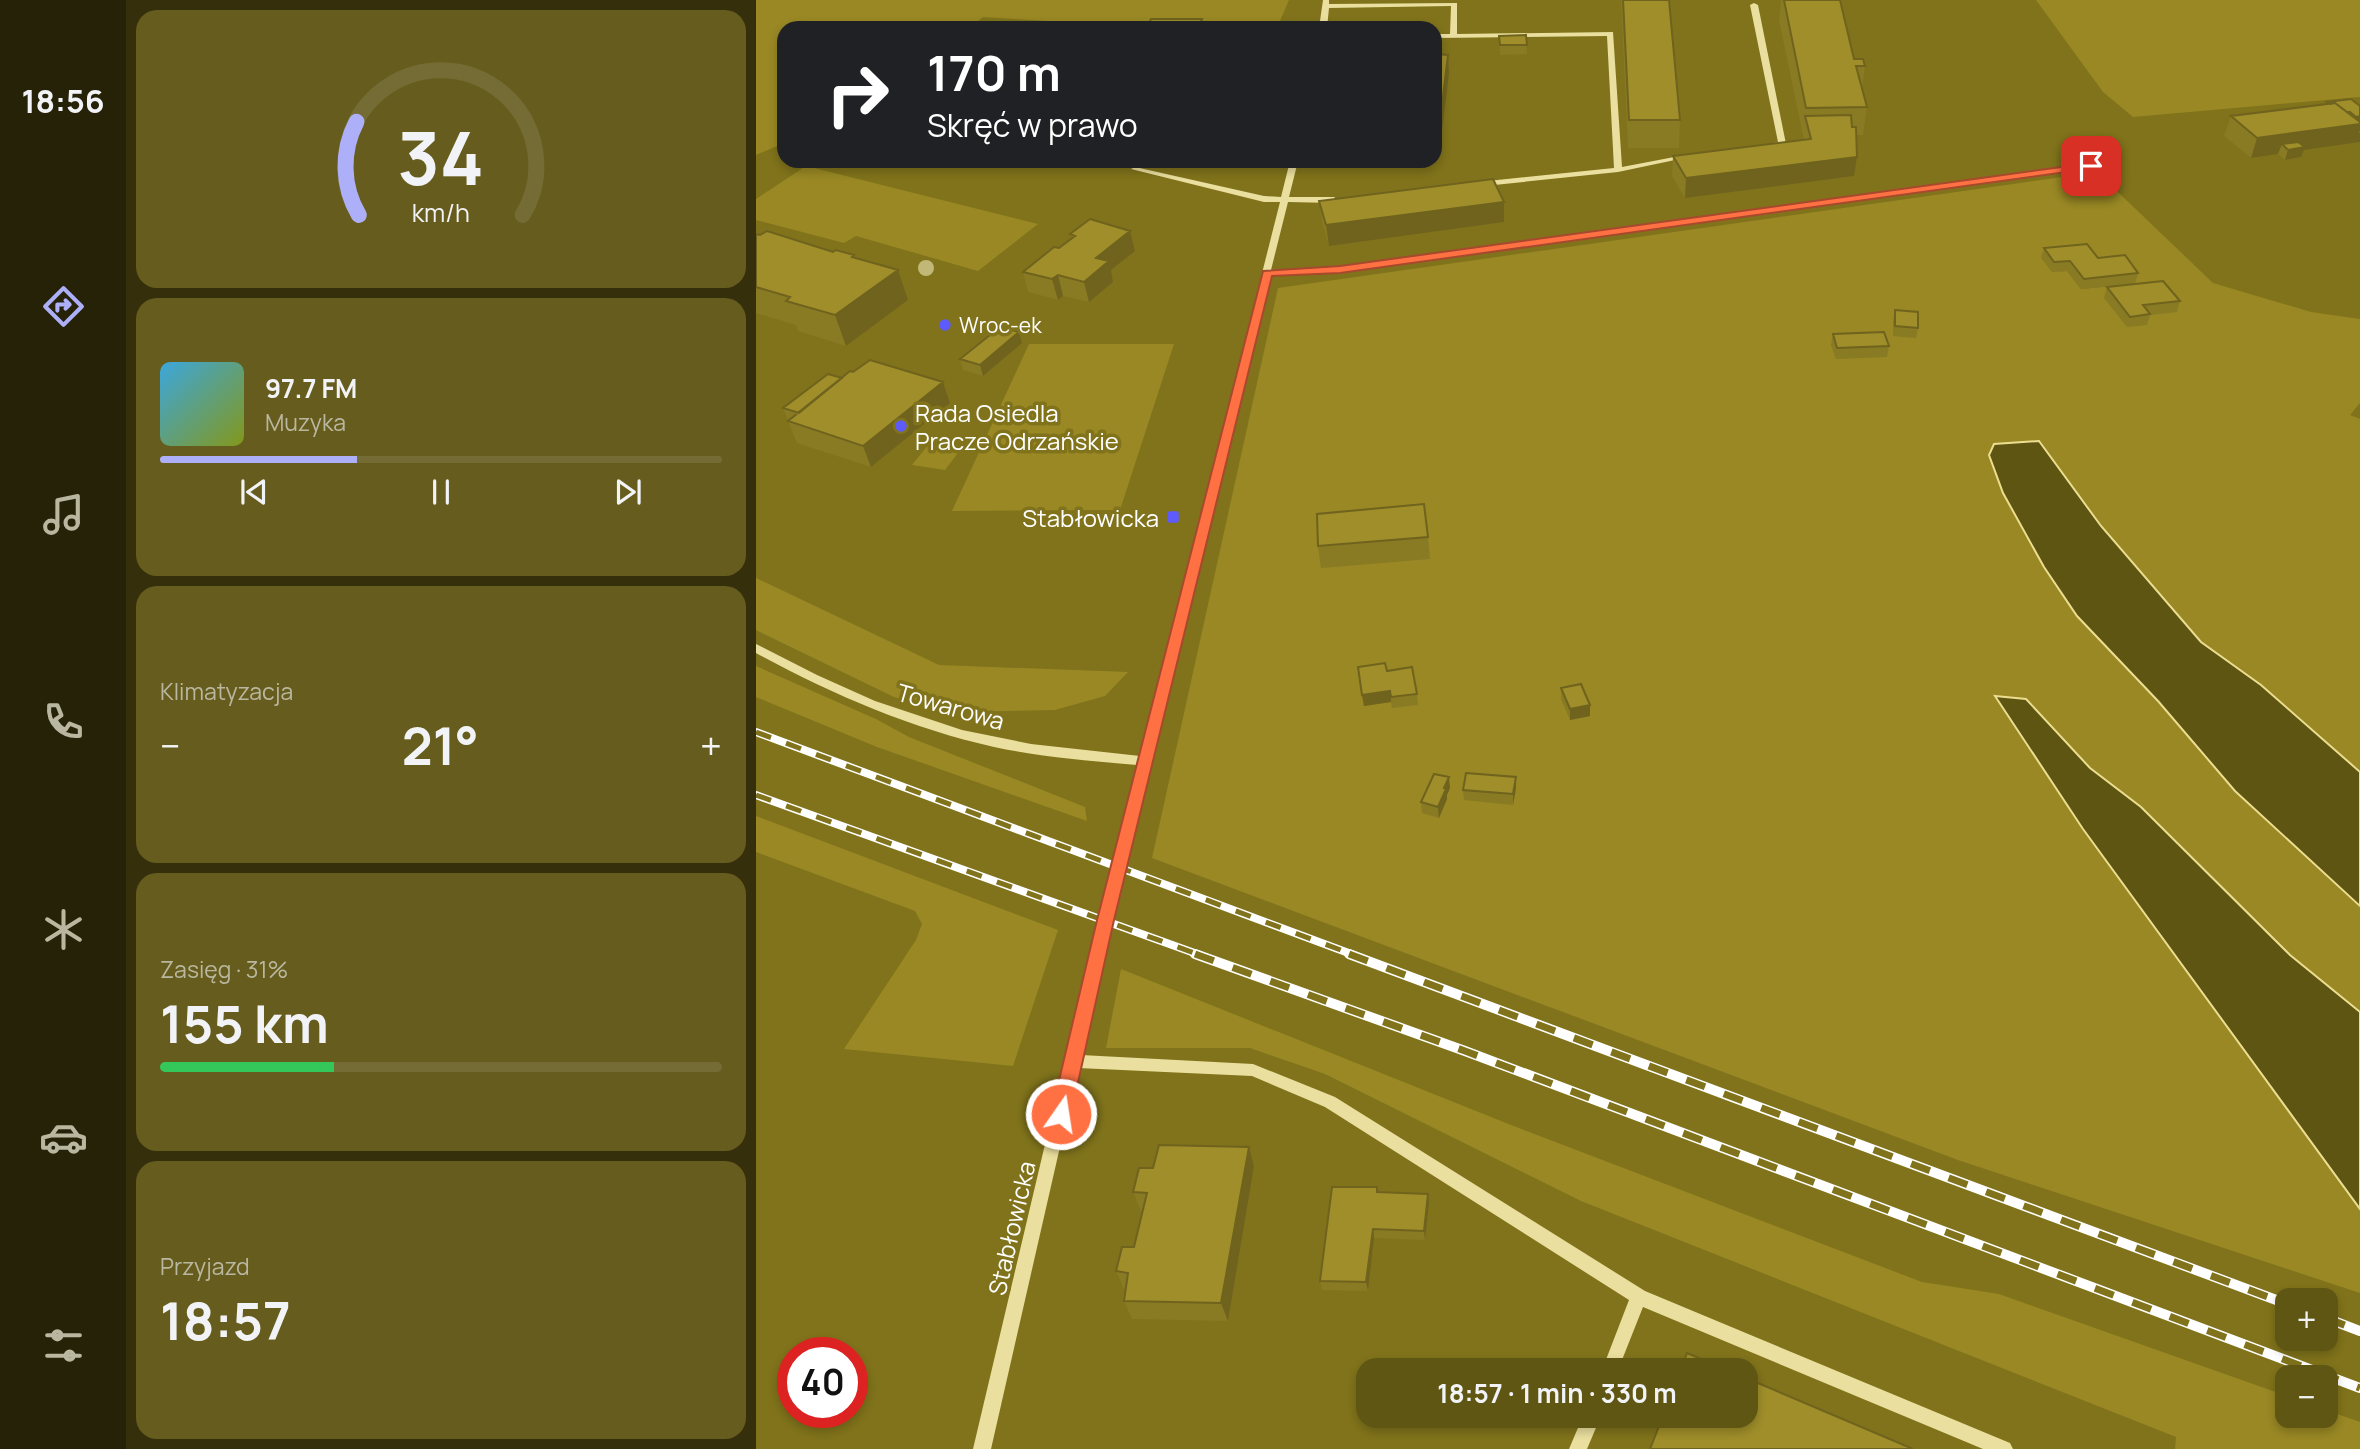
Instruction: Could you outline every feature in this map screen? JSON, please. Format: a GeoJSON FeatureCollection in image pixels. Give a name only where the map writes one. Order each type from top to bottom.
{"type":"FeatureCollection","features":[{"type":"Feature","properties":{"kind":"street"},"geometry":{"type":"LineString","coordinates":[[1324,21],[1326,3],[1455,4],[1453,36]]}},
{"type":"Feature","properties":{"kind":"street"},"geometry":{"type":"LineString","coordinates":[[1754,5],[1782,144],[1755,148]]}},
{"type":"Feature","properties":{"kind":"street"},"geometry":{"type":"LineString","coordinates":[[1442,36],[1610,34],[1618,170]]}},
{"type":"Feature","properties":{"kind":"street"},"geometry":{"type":"LineString","coordinates":[[1467,186],[1618,170],[1701,155]]}},
{"type":"Feature","properties":{"kind":"street"},"geometry":{"type":"LineString","coordinates":[[1267,273],[1340,270],[2091,166]]}},
{"type":"Feature","properties":{"kind":"street","name":"Stabłowicka"},"geometry":{"type":"LineString","coordinates":[[982,1449],[1073,1061],[1292,168]]}},
{"type":"Feature","properties":{"kind":"street"},"geometry":{"type":"LineString","coordinates":[[1135,169],[1264,199],[1346,199]]}},
{"type":"Feature","properties":{"kind":"street","name":"Towarowa"},"geometry":{"type":"LineString","coordinates":[[756,648],[784,664],[883,709],[941,729],[1054,753],[1146,761]]}},
{"type":"Feature","properties":{"kind":"street"},"geometry":{"type":"LineString","coordinates":[[1073,1061],[1253,1070],[1266,1075],[1330,1102],[1639,1297],[2004,1449]]}},
{"type":"Feature","properties":{"kind":"street"},"geometry":{"type":"LineString","coordinates":[[1615,1358],[1639,1297]]}},
{"type":"Feature","properties":{"kind":"street"},"geometry":{"type":"LineString","coordinates":[[1578,1449],[1587,1428]]}},
{"type":"Feature","properties":{"kind":"shaded area"},"geometry":{"type":"Polygon","coordinates":[[[756,0],[1289,0],[1280,21],[1048,21],[983,17],[978,21],[777,21],[777,146],[756,155],[756,0]]]}},
{"type":"Feature","properties":{"kind":"shaded area"},"geometry":{"type":"Polygon","coordinates":[[[2036,0],[2360,0],[2360,97],[2133,117],[2103,92],[2036,0]]]}},
{"type":"Feature","properties":{"kind":"shaded area"},"geometry":{"type":"Polygon","coordinates":[[[803,168],[814,168],[1038,224],[978,271],[856,236],[844,243],[756,220],[756,199],[803,168]]]}},
{"type":"Feature","properties":{"kind":"shaded area"},"geometry":{"type":"Polygon","coordinates":[[[2097,172],[2213,283],[2311,312],[2360,319],[2360,403],[2350,415],[2360,419],[2360,772],[2261,685],[2201,642],[2101,526],[2039,441],[2077,616],[2158,701],[2236,791],[2360,906],[2360,1012],[2290,955],[2141,807],[2090,768],[2026,699],[1995,696],[2083,829],[2360,1209],[2360,1293],[1958,1160],[1152,858],[1278,288],[2097,172]],[[2122,266],[2052,272],[2067,271],[2081,289],[2134,284],[2122,266]]]}},
{"type":"Feature","properties":{"kind":"shaded area"},"geometry":{"type":"Polygon","coordinates":[[[1029,344],[1174,344],[1120,510],[952,511],[1029,344]]]}},
{"type":"Feature","properties":{"kind":"shaded area"},"geometry":{"type":"Polygon","coordinates":[[[2039,441],[2101,526],[2201,642],[2261,685],[2360,772],[2360,906],[2235,791],[2158,701],[2077,616],[2044,567],[2003,493],[1989,455],[1994,444],[2039,441]]]}},
{"type":"Feature","properties":{"kind":"shaded area"},"geometry":{"type":"Polygon","coordinates":[[[929,444],[961,449],[945,470],[912,465],[929,444]]]}},
{"type":"Feature","properties":{"kind":"shaded area"},"geometry":{"type":"Polygon","coordinates":[[[756,578],[939,665],[1128,672],[1105,696],[1055,710],[946,712],[894,697],[756,630],[756,578]]]}},
{"type":"Feature","properties":{"kind":"shaded area"},"geometry":{"type":"Polygon","coordinates":[[[756,666],[876,719],[909,737],[1085,807],[1087,821],[877,747],[756,697],[756,666]]]}},
{"type":"Feature","properties":{"kind":"shaded area"},"geometry":{"type":"Polygon","coordinates":[[[1995,696],[2026,699],[2090,768],[2141,807],[2290,955],[2360,1012],[2360,1209],[2083,829],[1995,696]]]}},
{"type":"Feature","properties":{"kind":"shaded area"},"geometry":{"type":"Polygon","coordinates":[[[756,816],[1058,930],[1013,1066],[844,1049],[916,940],[922,924],[915,911],[756,852],[756,816]]]}},
{"type":"Feature","properties":{"kind":"shaded area"},"geometry":{"type":"Polygon","coordinates":[[[1121,969],[1506,1123],[1922,1282],[1999,1294],[2275,1392],[2275,1428],[2338,1428],[2338,1414],[2360,1422],[2360,1449],[2175,1449],[2176,1437],[1581,1201],[1325,1074],[1250,1048],[1106,1048],[1121,969]]]}},
{"type":"Feature","properties":{"kind":"building"},"geometry":{"type":"Polygon","coordinates":[[[1623,0],[1669,0],[1680,120],[1629,120],[1623,0]]]}},
{"type":"Feature","properties":{"kind":"building"},"geometry":{"type":"Polygon","coordinates":[[[1784,0],[1840,0],[1854,59],[1863,59],[1865,66],[1856,66],[1867,107],[1806,108],[1784,0]]]}},
{"type":"Feature","properties":{"kind":"building"},"geometry":{"type":"Polygon","coordinates":[[[1151,19],[1202,19],[1201,21],[1150,21],[1151,19]]]}},
{"type":"Feature","properties":{"kind":"building"},"geometry":{"type":"Polygon","coordinates":[[[1526,35],[1527,45],[1500,45],[1499,36],[1526,35]]]}},
{"type":"Feature","properties":{"kind":"building"},"geometry":{"type":"Polygon","coordinates":[[[1442,55],[1448,55],[1442,104],[1442,55]]]}},
{"type":"Feature","properties":{"kind":"building"},"geometry":{"type":"Polygon","coordinates":[[[2351,99],[2360,106],[2360,116],[2356,117],[2335,103],[2327,102],[2351,99]]]}},
{"type":"Feature","properties":{"kind":"building"},"geometry":{"type":"Polygon","coordinates":[[[2335,103],[2360,124],[2257,138],[2231,116],[2335,103]]]}},
{"type":"Feature","properties":{"kind":"building"},"geometry":{"type":"Polygon","coordinates":[[[1851,115],[1852,127],[1856,127],[1857,157],[1686,178],[1673,156],[1811,139],[1805,116],[1851,115]]]}},
{"type":"Feature","properties":{"kind":"building"},"geometry":{"type":"Polygon","coordinates":[[[2298,142],[2305,147],[2288,150],[2282,144],[2298,142]]]}},
{"type":"Feature","properties":{"kind":"building"},"geometry":{"type":"Polygon","coordinates":[[[1493,179],[1504,202],[1326,225],[1319,201],[1493,179]]]}},
{"type":"Feature","properties":{"kind":"building"},"geometry":{"type":"Polygon","coordinates":[[[1090,219],[1130,231],[1096,258],[1109,261],[1084,282],[1058,275],[1052,279],[1023,272],[1054,247],[1059,248],[1075,236],[1070,234],[1090,219]]]}},
{"type":"Feature","properties":{"kind":"building"},"geometry":{"type":"Polygon","coordinates":[[[767,231],[898,270],[835,315],[786,301],[790,297],[756,287],[756,234],[767,231]]]}},
{"type":"Feature","properties":{"kind":"building"},"geometry":{"type":"Polygon","coordinates":[[[2087,244],[2098,258],[2125,255],[2138,273],[2084,279],[2070,261],[2054,262],[2044,248],[2087,244]]]}},
{"type":"Feature","properties":{"kind":"building"},"geometry":{"type":"Polygon","coordinates":[[[2163,281],[2180,301],[2143,305],[2150,314],[2130,317],[2107,287],[2163,281]]]}},
{"type":"Feature","properties":{"kind":"building"},"geometry":{"type":"Polygon","coordinates":[[[1895,310],[1918,312],[1918,328],[1895,326],[1895,310]]]}},
{"type":"Feature","properties":{"kind":"building"},"geometry":{"type":"Polygon","coordinates":[[[1000,327],[1019,332],[980,365],[960,359],[1000,327]]]}},
{"type":"Feature","properties":{"kind":"building"},"geometry":{"type":"Polygon","coordinates":[[[1884,332],[1889,346],[1837,348],[1833,334],[1884,332]]]}},
{"type":"Feature","properties":{"kind":"building"},"geometry":{"type":"Polygon","coordinates":[[[870,360],[943,382],[863,446],[788,421],[850,371],[853,372],[870,360]]]}},
{"type":"Feature","properties":{"kind":"building"},"geometry":{"type":"Polygon","coordinates":[[[828,374],[842,378],[799,413],[783,408],[828,374]]]}},
{"type":"Feature","properties":{"kind":"building"},"geometry":{"type":"Polygon","coordinates":[[[1424,504],[1428,537],[1318,546],[1317,514],[1424,504]]]}},
{"type":"Feature","properties":{"kind":"building"},"geometry":{"type":"Polygon","coordinates":[[[1385,663],[1387,671],[1412,667],[1417,694],[1391,697],[1390,691],[1362,695],[1358,667],[1385,663]]]}},
{"type":"Feature","properties":{"kind":"building"},"geometry":{"type":"Polygon","coordinates":[[[1581,684],[1590,705],[1570,709],[1561,688],[1581,684]]]}},
{"type":"Feature","properties":{"kind":"building"},"geometry":{"type":"Polygon","coordinates":[[[1466,773],[1516,777],[1513,794],[1463,790],[1466,773]]]}},
{"type":"Feature","properties":{"kind":"building"},"geometry":{"type":"Polygon","coordinates":[[[1434,774],[1449,777],[1438,807],[1421,802],[1434,774]]]}},
{"type":"Feature","properties":{"kind":"building"},"geometry":{"type":"Polygon","coordinates":[[[1159,1145],[1249,1147],[1221,1303],[1124,1301],[1128,1273],[1116,1271],[1122,1247],[1134,1247],[1147,1193],[1133,1192],[1139,1168],[1153,1168],[1159,1145]]]}},
{"type":"Feature","properties":{"kind":"building"},"geometry":{"type":"Polygon","coordinates":[[[1332,1187],[1377,1187],[1377,1192],[1428,1194],[1424,1231],[1373,1229],[1366,1282],[1320,1281],[1332,1187]]]}},
{"type":"Feature","properties":{"kind":"building"},"geometry":{"type":"Polygon","coordinates":[[[1687,1353],[1699,1358],[1685,1358],[1687,1353]]]}},
{"type":"Feature","properties":{"kind":"building"},"geometry":{"type":"Polygon","coordinates":[[[1758,1383],[1913,1449],[1650,1449],[1658,1428],[1758,1428],[1758,1383]]]}},
{"type":"Feature","properties":{"kind":"railway"},"geometry":{"type":"LineString","coordinates":[[756,732],[1354,955]]}},
{"type":"Feature","properties":{"kind":"railway"},"geometry":{"type":"LineString","coordinates":[[756,795],[1200,955]]}},
{"type":"Feature","properties":{"kind":"railway"},"geometry":{"type":"LineString","coordinates":[[1195,954],[1465,1051],[2360,1388]]}},
{"type":"Feature","properties":{"kind":"railway"},"geometry":{"type":"LineString","coordinates":[[1349,954],[2275,1300]]}},
{"type":"Feature","properties":{"kind":"railway"},"geometry":{"type":"LineString","coordinates":[[2338,1323],[2360,1331]]}},
{"type":"Feature","properties":{"kind":"place","name":"Wroc-ek"},"geometry":{"type":"Point","coordinates":[945,325]}},
{"type":"Feature","properties":{"kind":"place","name":"Rada Osiedla Pracze Odrzańskie"},"geometry":{"type":"Point","coordinates":[901,426]}},
{"type":"Feature","properties":{"kind":"place","name":"Stabłowicka"},"geometry":{"type":"Point","coordinates":[1173,517]}},
{"type":"Feature","properties":{"kind":"route"},"geometry":{"type":"LineString","coordinates":[[1061,1114],[1105,920],[1267,273],[1340,270],[1769,208],[2091,166]]}}]}
